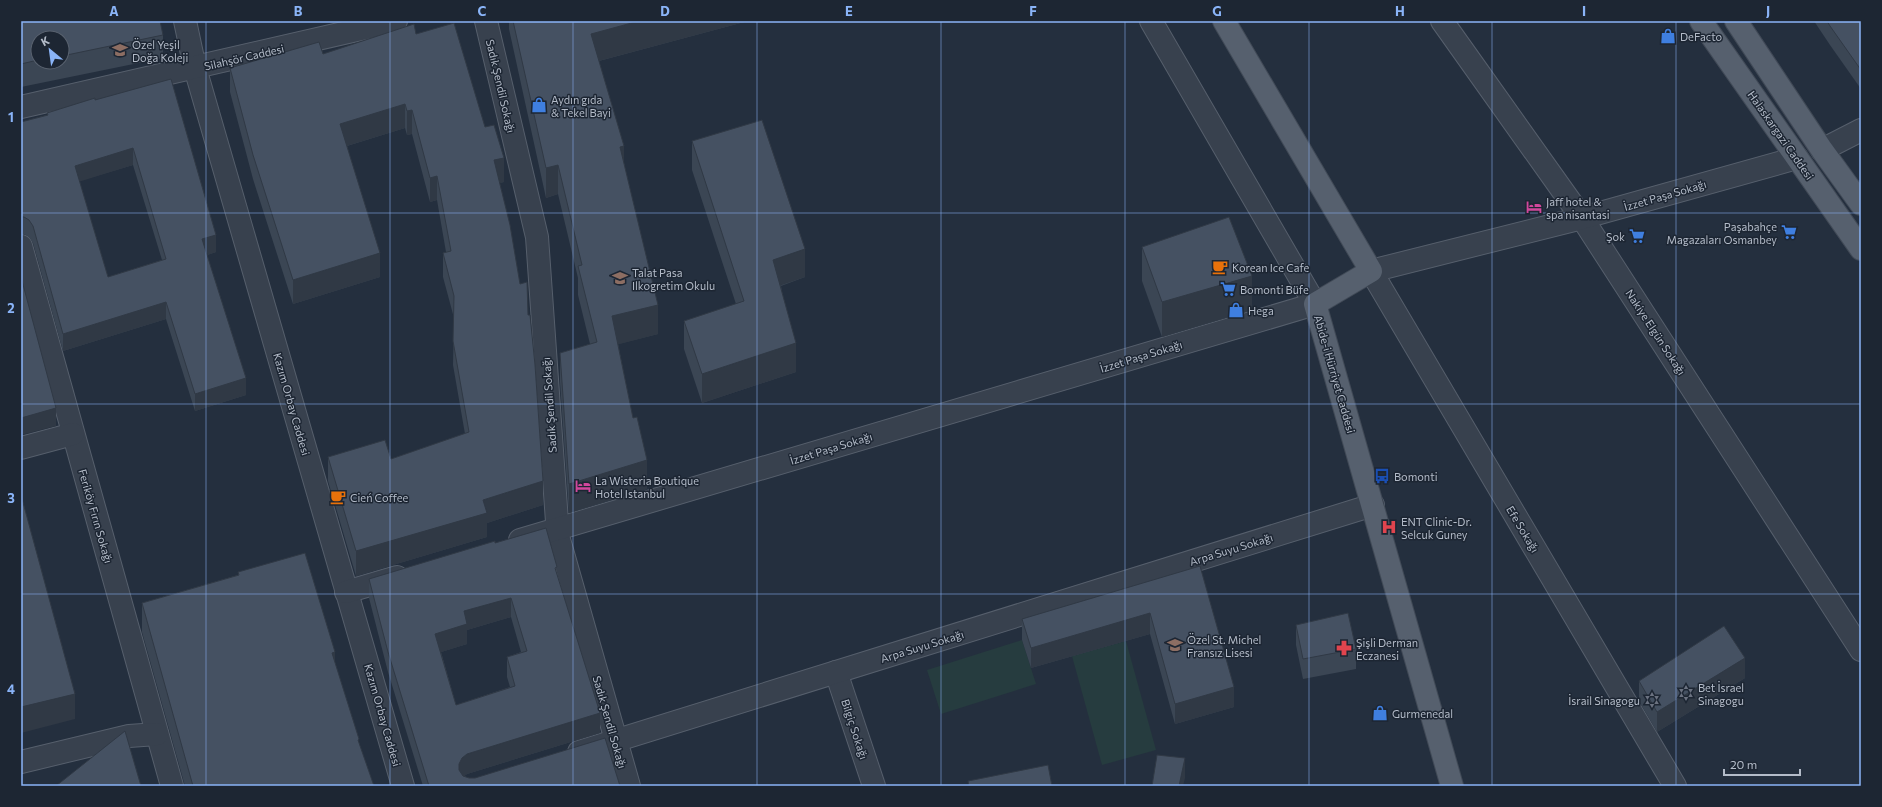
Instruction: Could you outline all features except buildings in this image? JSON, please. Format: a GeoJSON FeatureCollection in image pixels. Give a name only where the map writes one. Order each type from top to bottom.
{"type":"FeatureCollection","features":[{"type":"Feature","properties":{"kind":"main road"},"geometry":{"type":"LineString","coordinates":[[1224,21],[1370,271]]}},
{"type":"Feature","properties":{"kind":"main road","name":"Halaskargazi Caddesi"},"geometry":{"type":"LineString","coordinates":[[1701,21],[1861,249]]}},
{"type":"Feature","properties":{"kind":"main road"},"geometry":{"type":"LineString","coordinates":[[1736,21],[1822,150],[1861,204]]}},
{"type":"Feature","properties":{"kind":"main road"},"geometry":{"type":"LineString","coordinates":[[1797,158],[1822,150]]}},
{"type":"Feature","properties":{"kind":"main road","name":"Abide-i Hürriyet Caddesi"},"geometry":{"type":"LineString","coordinates":[[1370,271],[1315,304],[1452,786]]}},
{"type":"Feature","properties":{"kind":"street","name":"Kazım Orbay Caddesi"},"geometry":{"type":"LineString","coordinates":[[185,21],[195,68],[403,786]]}},
{"type":"Feature","properties":{"kind":"street","name":"Silahşör Caddesi"},"geometry":{"type":"LineString","coordinates":[[21,107],[396,21]]}},
{"type":"Feature","properties":{"kind":"street","name":"Sadık Şendil Sokağı"},"geometry":{"type":"LineString","coordinates":[[486,21],[537,237],[558,536],[629,786]]}},
{"type":"Feature","properties":{"kind":"street"},"geometry":{"type":"LineString","coordinates":[[1151,21],[1315,304]]}},
{"type":"Feature","properties":{"kind":"street","name":"Nakiye Elgün Sokağı"},"geometry":{"type":"LineString","coordinates":[[1442,21],[1582,218],[1861,650]]}},
{"type":"Feature","properties":{"kind":"street"},"geometry":{"type":"LineString","coordinates":[[1822,150],[1861,130]]}},
{"type":"Feature","properties":{"kind":"street","name":"İzzet Paşa Sokağı"},"geometry":{"type":"LineString","coordinates":[[1370,271],[1582,218],[1797,158]]}},
{"type":"Feature","properties":{"kind":"street","name":"Feriköy Fırın Sokağı"},"geometry":{"type":"LineString","coordinates":[[21,246],[172,786]]}},
{"type":"Feature","properties":{"kind":"street","name":"Efe Sokağı"},"geometry":{"type":"LineString","coordinates":[[1370,271],[1675,786]]}},
{"type":"Feature","properties":{"kind":"street","name":"İzzet Paşa Sokağı"},"geometry":{"type":"LineString","coordinates":[[497,547],[1315,304]]}},
{"type":"Feature","properties":{"kind":"street"},"geometry":{"type":"LineString","coordinates":[[21,448],[73,434]]}},
{"type":"Feature","properties":{"kind":"street","name":"Arpa Suyu Sokağı"},"geometry":{"type":"LineString","coordinates":[[562,758],[1372,505]]}},
{"type":"Feature","properties":{"kind":"street"},"geometry":{"type":"LineString","coordinates":[[346,592],[414,572]]}},
{"type":"Feature","properties":{"kind":"street","name":"Bilgiç Sokağı"},"geometry":{"type":"LineString","coordinates":[[836,672],[874,786]]}},
{"type":"Feature","properties":{"kind":"street"},"geometry":{"type":"LineString","coordinates":[[21,762],[129,736],[157,734]]}},
{"type":"Feature","properties":{"kind":"green space"},"geometry":{"type":"Polygon","coordinates":[[[1022,640],[1036,684],[941,714],[927,670],[1022,640]]]}},
{"type":"Feature","properties":{"kind":"green space"},"geometry":{"type":"Polygon","coordinates":[[[1126,641],[1156,750],[1102,765],[1072,656],[1126,641]]]}},
{"type":"Feature","properties":{"kind":"place","name":"DeFacto"},"geometry":{"type":"Point","coordinates":[1668,36]}},
{"type":"Feature","properties":{"kind":"place","name":"Özel Yeşil Doğa Koleji"},"geometry":{"type":"Point","coordinates":[120,50]}},
{"type":"Feature","properties":{"kind":"place","name":"Aydın gıda & Tekel Bayi"},"geometry":{"type":"Point","coordinates":[539,105]}},
{"type":"Feature","properties":{"kind":"place","name":"Jaff hotel & spa nisantasi"},"geometry":{"type":"Point","coordinates":[1534,207]}},
{"type":"Feature","properties":{"kind":"place","name":"Paşabahçe Magazaları Osmanbey"},"geometry":{"type":"Point","coordinates":[1789,232]}},
{"type":"Feature","properties":{"kind":"place","name":"Şok"},"geometry":{"type":"Point","coordinates":[1637,236]}},
{"type":"Feature","properties":{"kind":"place","name":"Korean Ice Cafe"},"geometry":{"type":"Point","coordinates":[1220,267]}},
{"type":"Feature","properties":{"kind":"place","name":"Talat Pasa Ilkogretim Okulu"},"geometry":{"type":"Point","coordinates":[620,278]}},
{"type":"Feature","properties":{"kind":"place","name":"Bomonti Büfe"},"geometry":{"type":"Point","coordinates":[1228,289]}},
{"type":"Feature","properties":{"kind":"place","name":"Hega"},"geometry":{"type":"Point","coordinates":[1236,310]}},
{"type":"Feature","properties":{"kind":"place","name":"Bomonti"},"geometry":{"type":"Point","coordinates":[1382,476]}},
{"type":"Feature","properties":{"kind":"place","name":"La Wisteria Boutique Hotel Istanbul"},"geometry":{"type":"Point","coordinates":[583,486]}},
{"type":"Feature","properties":{"kind":"place","name":"Cień Coffee"},"geometry":{"type":"Point","coordinates":[338,497]}},
{"type":"Feature","properties":{"kind":"place","name":"ENT Clinic-Dr. Selcuk Guney"},"geometry":{"type":"Point","coordinates":[1389,527]}},
{"type":"Feature","properties":{"kind":"place","name":"Özel St. Michel Fransız Lisesi"},"geometry":{"type":"Point","coordinates":[1175,645]}},
{"type":"Feature","properties":{"kind":"place","name":"Şişli Derman Eczanesi"},"geometry":{"type":"Point","coordinates":[1344,648]}},
{"type":"Feature","properties":{"kind":"place","name":"Bet İsrael Sinagogu"},"geometry":{"type":"Point","coordinates":[1686,693]}},
{"type":"Feature","properties":{"kind":"place","name":"İsrail Sinagogu"},"geometry":{"type":"Point","coordinates":[1652,700]}},
{"type":"Feature","properties":{"kind":"place","name":"Gurmenedal"},"geometry":{"type":"Point","coordinates":[1380,713]}}]}
